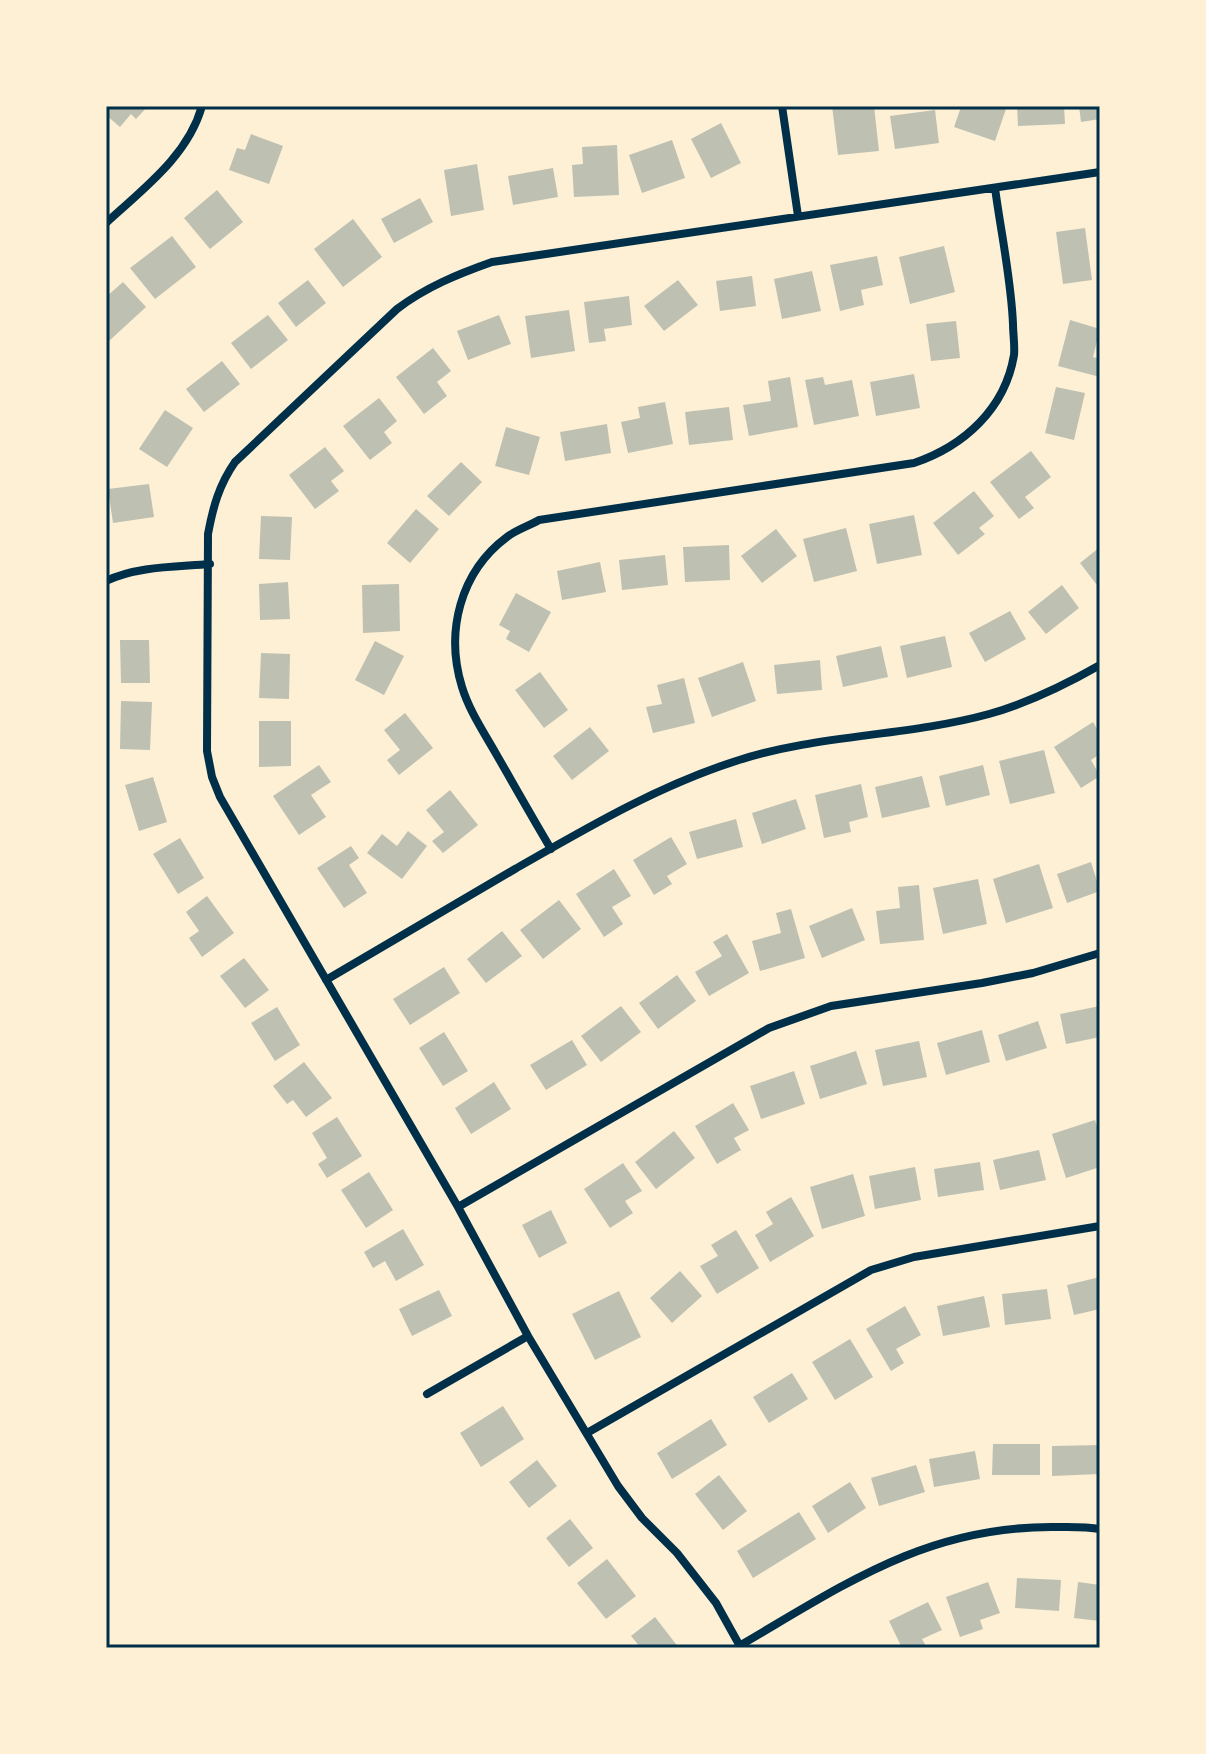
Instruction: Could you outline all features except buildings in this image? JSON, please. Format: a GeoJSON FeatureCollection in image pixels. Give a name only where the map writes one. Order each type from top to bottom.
{"type":"FeatureCollection","features":[{"type":"Feature","properties":{"kind":"street"},"geometry":{"type":"LineString","coordinates":[[106,223],[157,176],[188,142],[202,106]]}},
{"type":"Feature","properties":{"kind":"street"},"geometry":{"type":"LineString","coordinates":[[782,106],[798,216]]}},
{"type":"Feature","properties":{"kind":"street"},"geometry":{"type":"LineString","coordinates":[[1100,172],[492,262],[459,273],[417,294],[397,309],[235,462],[222,481],[208,534],[206,720],[207,751],[220,797],[458,1207],[528,1336],[618,1486],[716,1603],[740,1647],[861,1576],[941,1542],[1014,1527],[1100,1529]]}},
{"type":"Feature","properties":{"kind":"street"},"geometry":{"type":"LineString","coordinates":[[551,849],[472,712],[462,687],[456,658],[456,616],[477,568],[507,537],[539,520],[914,463],[933,457],[962,440],[984,420],[1004,389],[1014,353],[1012,304],[995,188]]}},
{"type":"Feature","properties":{"kind":"street"},"geometry":{"type":"LineString","coordinates":[[106,581],[134,572],[210,564]]}},
{"type":"Feature","properties":{"kind":"street"},"geometry":{"type":"LineString","coordinates":[[326,980],[648,796],[732,762],[794,746],[991,713],[1061,687],[1100,665]]}},
{"type":"Feature","properties":{"kind":"street"},"geometry":{"type":"LineString","coordinates":[[458,1207],[769,1028],[831,1006],[995,981],[1100,953]]}},
{"type":"Feature","properties":{"kind":"street"},"geometry":{"type":"LineString","coordinates":[[587,1433],[871,1270],[914,1257],[1100,1226]]}},
{"type":"Feature","properties":{"kind":"street"},"geometry":{"type":"LineString","coordinates":[[427,1394],[528,1336]]}}]}
